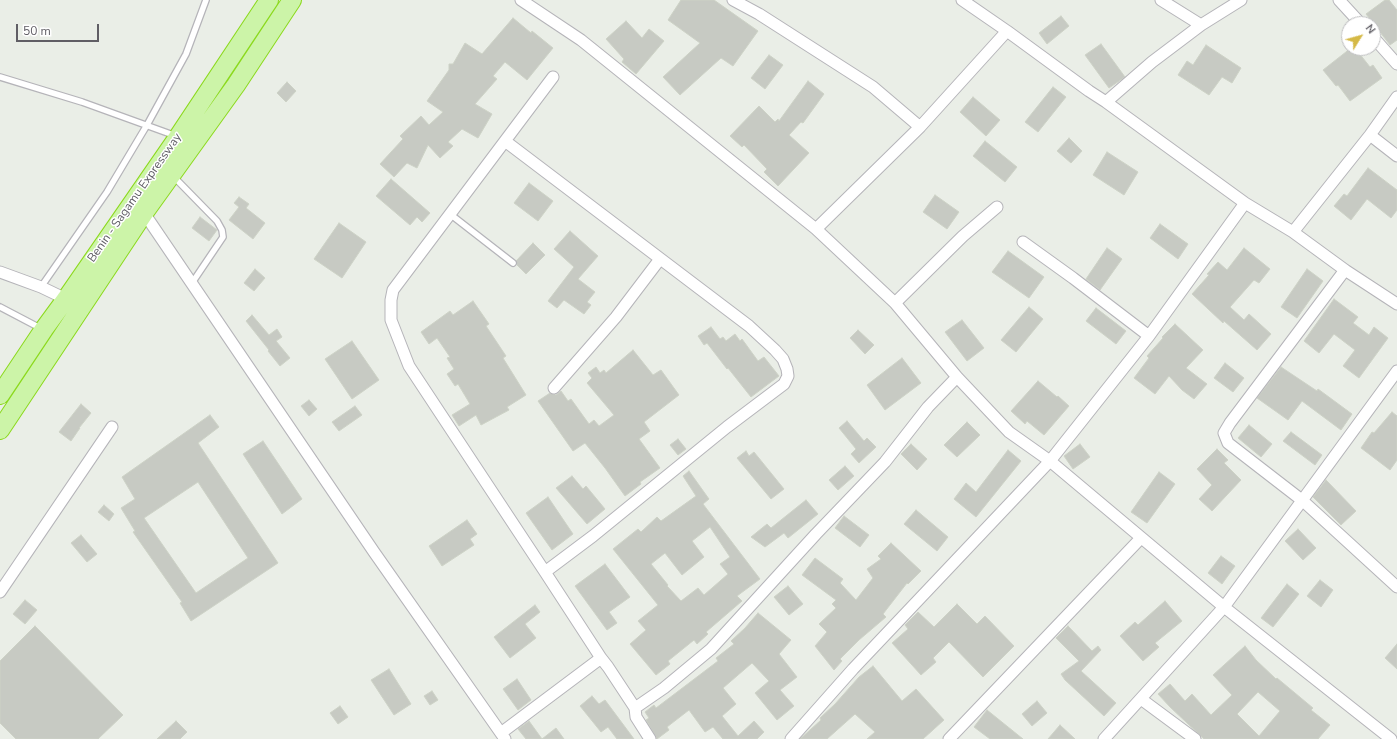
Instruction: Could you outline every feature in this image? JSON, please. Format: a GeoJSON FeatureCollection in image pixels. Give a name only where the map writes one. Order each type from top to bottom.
{"type":"FeatureCollection","features":[{"type":"Feature","properties":{"kind":"highway","name":"Benin - Sagamu Expressway"},"geometry":{"type":"LineString","coordinates":[[0,395],[178,137],[269,0]]}},
{"type":"Feature","properties":{"kind":"highway"},"geometry":{"type":"LineString","coordinates":[[0,430],[144,213],[236,85],[292,0]]}},
{"type":"Feature","properties":{"kind":"highway"},"geometry":{"type":"LineString","coordinates":[[257,17],[274,28]]}},
{"type":"Feature","properties":{"kind":"street"},"geometry":{"type":"LineString","coordinates":[[521,0],[581,40],[816,229],[895,303],[957,377],[1009,432],[1050,461],[1224,606],[1391,739]]}},
{"type":"Feature","properties":{"kind":"street"},"geometry":{"type":"LineString","coordinates":[[733,0],[759,14],[873,87],[920,127]]}},
{"type":"Feature","properties":{"kind":"street"},"geometry":{"type":"LineString","coordinates":[[962,0],[1245,203],[1292,232],[1345,270],[1397,304]]}},
{"type":"Feature","properties":{"kind":"street"},"geometry":{"type":"LineString","coordinates":[[1161,0],[1201,25]]}},
{"type":"Feature","properties":{"kind":"street"},"geometry":{"type":"LineString","coordinates":[[1106,102],[1152,62],[1201,25],[1241,0]]}},
{"type":"Feature","properties":{"kind":"street"},"geometry":{"type":"LineString","coordinates":[[1339,0],[1354,16]]}},
{"type":"Feature","properties":{"kind":"street"},"geometry":{"type":"LineString","coordinates":[[816,229],[920,127],[1007,31]]}},
{"type":"Feature","properties":{"kind":"street"},"geometry":{"type":"LineString","coordinates":[[1381,46],[1397,64]]}},
{"type":"Feature","properties":{"kind":"street"},"geometry":{"type":"LineString","coordinates":[[553,77],[394,290],[391,300],[391,320],[409,366],[600,658],[608,667],[636,708],[636,717],[650,739]]}},
{"type":"Feature","properties":{"kind":"street"},"geometry":{"type":"LineString","coordinates":[[1292,232],[1370,135],[1397,97]]}},
{"type":"Feature","properties":{"kind":"street"},"geometry":{"type":"LineString","coordinates":[[1370,135],[1397,156]]}},
{"type":"Feature","properties":{"kind":"street"},"geometry":{"type":"LineString","coordinates":[[505,141],[759,335],[783,359],[787,368],[788,376],[784,384],[728,427],[593,536],[545,572]]}},
{"type":"Feature","properties":{"kind":"street"},"geometry":{"type":"LineString","coordinates":[[791,739],[853,669],[1050,461],[1149,336],[1245,203]]}},
{"type":"Feature","properties":{"kind":"street"},"geometry":{"type":"LineString","coordinates":[[895,303],[963,236],[997,207]]}},
{"type":"Feature","properties":{"kind":"street"},"geometry":{"type":"LineString","coordinates":[[144,213],[374,552],[503,736],[600,658]]}},
{"type":"Feature","properties":{"kind":"street"},"geometry":{"type":"LineString","coordinates":[[1024,242],[1149,336]]}},
{"type":"Feature","properties":{"kind":"street"},"geometry":{"type":"LineString","coordinates":[[554,388],[616,317],[660,259]]}},
{"type":"Feature","properties":{"kind":"street"},"geometry":{"type":"LineString","coordinates":[[1345,270],[1235,416],[1224,433],[1228,443],[1303,501],[1395,582]]}},
{"type":"Feature","properties":{"kind":"street"},"geometry":{"type":"LineString","coordinates":[[0,272],[41,287],[66,299]]}},
{"type":"Feature","properties":{"kind":"street"},"geometry":{"type":"LineString","coordinates":[[1104,739],[1224,606],[1397,372]]}},
{"type":"Feature","properties":{"kind":"street"},"geometry":{"type":"LineString","coordinates":[[636,708],[664,688],[711,650],[810,540],[885,462],[928,407],[957,377]]}},
{"type":"Feature","properties":{"kind":"street"},"geometry":{"type":"LineString","coordinates":[[0,592],[112,427]]}},
{"type":"Feature","properties":{"kind":"street"},"geometry":{"type":"LineString","coordinates":[[949,739],[1141,538]]}},
{"type":"Feature","properties":{"kind":"street"},"geometry":{"type":"LineString","coordinates":[[1141,699],[1195,739]]}},
{"type":"Feature","properties":{"kind":"lane"},"geometry":{"type":"LineString","coordinates":[[41,287],[107,192],[147,125],[186,54],[206,0]]}},
{"type":"Feature","properties":{"kind":"lane"},"geometry":{"type":"LineString","coordinates":[[0,77],[82,102],[178,137]]}},
{"type":"Feature","properties":{"kind":"lane"},"geometry":{"type":"LineString","coordinates":[[172,176],[217,221],[222,230],[223,237],[192,283]]}},
{"type":"Feature","properties":{"kind":"lane"},"geometry":{"type":"LineString","coordinates":[[450,214],[513,263]]}},
{"type":"Feature","properties":{"kind":"lane"},"geometry":{"type":"LineString","coordinates":[[0,307],[44,330]]}},
{"type":"Feature","properties":{"kind":"building"},"geometry":{"type":"Polygon","coordinates":[[[681,0],[714,0],[758,31],[733,66],[721,58],[680,95],[663,77],[700,43],[668,20],[681,0]]]}},
{"type":"Feature","properties":{"kind":"building"},"geometry":{"type":"Polygon","coordinates":[[[1385,0],[1389,0],[1397,10],[1397,40],[1390,45],[1381,33],[1381,16],[1368,16],[1366,14],[1385,0]]]}},
{"type":"Feature","properties":{"kind":"building"},"geometry":{"type":"Polygon","coordinates":[[[1061,16],[1069,26],[1047,44],[1039,33],[1061,16]]]}},
{"type":"Feature","properties":{"kind":"building"},"geometry":{"type":"Polygon","coordinates":[[[513,18],[553,48],[527,80],[505,62],[493,76],[497,79],[475,104],[492,114],[478,138],[462,129],[448,142],[453,146],[440,158],[428,145],[417,168],[407,163],[394,177],[380,164],[403,139],[400,136],[421,116],[429,125],[443,112],[427,101],[449,70],[449,64],[453,64],[465,43],[482,54],[513,18]]]}},
{"type":"Feature","properties":{"kind":"building"},"geometry":{"type":"Polygon","coordinates":[[[626,21],[642,38],[649,29],[664,41],[636,74],[622,62],[624,59],[606,39],[626,21]]]}},
{"type":"Feature","properties":{"kind":"building"},"geometry":{"type":"Polygon","coordinates":[[[1101,44],[1125,77],[1109,88],[1085,55],[1101,44]]]}},
{"type":"Feature","properties":{"kind":"building"},"geometry":{"type":"Polygon","coordinates":[[[1206,45],[1241,68],[1232,83],[1222,77],[1209,95],[1178,75],[1187,61],[1193,65],[1206,45]]]}},
{"type":"Feature","properties":{"kind":"building"},"geometry":{"type":"Polygon","coordinates":[[[769,55],[783,65],[765,89],[751,78],[769,55]]]}},
{"type":"Feature","properties":{"kind":"building"},"geometry":{"type":"Polygon","coordinates":[[[1341,56],[1361,56],[1370,67],[1373,65],[1382,78],[1350,101],[1338,85],[1336,86],[1323,70],[1341,56]]]}},
{"type":"Feature","properties":{"kind":"building"},"geometry":{"type":"Polygon","coordinates":[[[808,81],[824,94],[803,123],[801,122],[789,135],[809,153],[778,186],[764,172],[767,169],[744,145],[742,147],[730,136],[759,106],[775,122],[778,119],[779,121],[808,81]]]}},
{"type":"Feature","properties":{"kind":"building"},"geometry":{"type":"Polygon","coordinates":[[[287,82],[296,91],[286,102],[277,93],[287,82]]]}},
{"type":"Feature","properties":{"kind":"building"},"geometry":{"type":"Polygon","coordinates":[[[1053,87],[1066,97],[1038,132],[1025,122],[1053,87]]]}},
{"type":"Feature","properties":{"kind":"building"},"geometry":{"type":"Polygon","coordinates":[[[973,97],[1000,120],[986,136],[960,112],[973,97]]]}},
{"type":"Feature","properties":{"kind":"building"},"geometry":{"type":"Polygon","coordinates":[[[1069,138],[1082,151],[1071,163],[1057,151],[1069,138]]]}},
{"type":"Feature","properties":{"kind":"building"},"geometry":{"type":"Polygon","coordinates":[[[985,141],[1017,167],[1005,182],[973,156],[985,141]]]}},
{"type":"Feature","properties":{"kind":"building"},"geometry":{"type":"Polygon","coordinates":[[[1107,152],[1138,172],[1124,195],[1093,175],[1107,152]]]}},
{"type":"Feature","properties":{"kind":"building"},"geometry":{"type":"Polygon","coordinates":[[[1368,168],[1397,190],[1397,210],[1391,218],[1367,199],[1351,220],[1334,206],[1344,194],[1347,196],[1368,168]]]}},
{"type":"Feature","properties":{"kind":"building"},"geometry":{"type":"Polygon","coordinates":[[[391,179],[430,213],[422,222],[417,217],[410,225],[376,196],[391,179]]]}},
{"type":"Feature","properties":{"kind":"building"},"geometry":{"type":"Polygon","coordinates":[[[529,183],[553,201],[538,221],[514,203],[529,183]]]}},
{"type":"Feature","properties":{"kind":"building"},"geometry":{"type":"Polygon","coordinates":[[[935,195],[959,212],[947,229],[923,212],[935,195]]]}},
{"type":"Feature","properties":{"kind":"building"},"geometry":{"type":"Polygon","coordinates":[[[239,197],[249,204],[246,208],[265,223],[253,239],[229,220],[239,207],[234,203],[239,197]]]}},
{"type":"Feature","properties":{"kind":"building"},"geometry":{"type":"Polygon","coordinates":[[[200,217],[217,230],[209,241],[192,228],[200,217]]]}},
{"type":"Feature","properties":{"kind":"building"},"geometry":{"type":"Polygon","coordinates":[[[339,223],[366,242],[342,278],[314,259],[339,223]]]}},
{"type":"Feature","properties":{"kind":"building"},"geometry":{"type":"Polygon","coordinates":[[[1160,224],[1188,244],[1178,259],[1150,238],[1160,224]]]}},
{"type":"Feature","properties":{"kind":"building"},"geometry":{"type":"Polygon","coordinates":[[[570,231],[598,256],[578,279],[595,292],[587,302],[591,305],[584,314],[564,300],[557,308],[548,301],[574,267],[554,249],[570,231]]]}},
{"type":"Feature","properties":{"kind":"building"},"geometry":{"type":"Polygon","coordinates":[[[533,243],[545,255],[526,274],[517,265],[516,261],[533,243]]]}},
{"type":"Feature","properties":{"kind":"building"},"geometry":{"type":"Polygon","coordinates":[[[1107,248],[1122,259],[1100,290],[1086,279],[1107,248]]]}},
{"type":"Feature","properties":{"kind":"building"},"geometry":{"type":"Polygon","coordinates":[[[1244,248],[1270,269],[1259,283],[1254,280],[1230,307],[1244,320],[1249,314],[1271,334],[1257,350],[1224,321],[1223,323],[1192,294],[1209,275],[1207,274],[1218,262],[1227,270],[1244,248]]]}},
{"type":"Feature","properties":{"kind":"building"},"geometry":{"type":"Polygon","coordinates":[[[1008,251],[1044,277],[1029,298],[992,272],[1008,251]]]}},
{"type":"Feature","properties":{"kind":"building"},"geometry":{"type":"Polygon","coordinates":[[[255,269],[265,278],[254,291],[244,283],[255,269]]]}},
{"type":"Feature","properties":{"kind":"building"},"geometry":{"type":"Polygon","coordinates":[[[1307,269],[1323,281],[1297,318],[1281,307],[1307,269]]]}},
{"type":"Feature","properties":{"kind":"building"},"geometry":{"type":"Polygon","coordinates":[[[1334,299],[1358,317],[1353,323],[1369,335],[1374,327],[1388,338],[1359,378],[1343,366],[1355,350],[1334,334],[1319,353],[1304,341],[1334,299]]]}},
{"type":"Feature","properties":{"kind":"building"},"geometry":{"type":"Polygon","coordinates":[[[473,301],[489,324],[486,326],[506,356],[503,358],[526,395],[507,407],[509,410],[481,425],[476,415],[459,426],[452,415],[470,404],[458,384],[455,386],[447,374],[454,369],[447,358],[450,357],[437,338],[429,344],[421,332],[450,311],[453,315],[473,301]]]}},
{"type":"Feature","properties":{"kind":"building"},"geometry":{"type":"Polygon","coordinates":[[[1029,307],[1043,319],[1016,352],[1001,340],[1029,307]]]}},
{"type":"Feature","properties":{"kind":"building"},"geometry":{"type":"Polygon","coordinates":[[[1096,308],[1126,331],[1116,344],[1086,321],[1096,308]]]}},
{"type":"Feature","properties":{"kind":"building"},"geometry":{"type":"Polygon","coordinates":[[[252,315],[269,335],[277,329],[282,337],[276,341],[290,358],[280,366],[246,321],[252,315]]]}},
{"type":"Feature","properties":{"kind":"building"},"geometry":{"type":"Polygon","coordinates":[[[962,320],[984,348],[967,361],[945,332],[962,320]]]}},
{"type":"Feature","properties":{"kind":"building"},"geometry":{"type":"Polygon","coordinates":[[[1175,324],[1203,350],[1186,368],[1207,384],[1194,399],[1182,390],[1169,376],[1155,394],[1134,378],[1149,358],[1147,356],[1163,338],[1162,337],[1175,324]]]}},
{"type":"Feature","properties":{"kind":"building"},"geometry":{"type":"Polygon","coordinates":[[[711,327],[720,339],[723,337],[726,341],[735,334],[740,341],[742,339],[758,361],[764,357],[779,376],[751,397],[707,343],[704,345],[698,336],[711,327]]]}},
{"type":"Feature","properties":{"kind":"building"},"geometry":{"type":"Polygon","coordinates":[[[858,330],[874,345],[865,354],[850,338],[858,330]]]}},
{"type":"Feature","properties":{"kind":"building"},"geometry":{"type":"Polygon","coordinates":[[[352,341],[379,380],[352,399],[325,359],[352,341]]]}},
{"type":"Feature","properties":{"kind":"building"},"geometry":{"type":"Polygon","coordinates":[[[633,350],[653,375],[661,370],[679,395],[644,422],[650,431],[639,439],[660,468],[640,482],[641,484],[625,496],[585,443],[573,451],[538,401],[550,393],[556,395],[561,391],[568,401],[571,399],[589,424],[594,420],[599,426],[614,415],[587,383],[592,378],[588,373],[596,367],[600,373],[604,370],[606,373],[633,350]]]}},
{"type":"Feature","properties":{"kind":"building"},"geometry":{"type":"Polygon","coordinates":[[[902,358],[921,383],[885,410],[867,385],[902,358]]]}},
{"type":"Feature","properties":{"kind":"building"},"geometry":{"type":"Polygon","coordinates":[[[1225,363],[1244,378],[1233,392],[1214,378],[1225,363]]]}},
{"type":"Feature","properties":{"kind":"building"},"geometry":{"type":"Polygon","coordinates":[[[1281,367],[1317,391],[1318,389],[1352,414],[1341,430],[1302,401],[1288,420],[1257,398],[1281,367]]]}},
{"type":"Feature","properties":{"kind":"building"},"geometry":{"type":"Polygon","coordinates":[[[1038,381],[1069,406],[1044,435],[1027,421],[1025,424],[1011,411],[1038,381]]]}},
{"type":"Feature","properties":{"kind":"building"},"geometry":{"type":"Polygon","coordinates":[[[309,400],[317,409],[309,416],[301,406],[309,400]]]}},
{"type":"Feature","properties":{"kind":"building"},"geometry":{"type":"Polygon","coordinates":[[[81,404],[91,413],[71,441],[59,432],[81,404]]]}},
{"type":"Feature","properties":{"kind":"building"},"geometry":{"type":"Polygon","coordinates":[[[355,406],[362,415],[339,431],[332,422],[355,406]]]}},
{"type":"Feature","properties":{"kind":"building"},"geometry":{"type":"Polygon","coordinates":[[[1392,412],[1397,416],[1397,460],[1390,470],[1361,448],[1372,432],[1374,433],[1392,412]]]}},
{"type":"Feature","properties":{"kind":"building"},"geometry":{"type":"Polygon","coordinates":[[[210,415],[219,427],[198,443],[278,563],[191,621],[180,603],[182,602],[133,532],[135,531],[121,508],[135,499],[122,477],[210,415]],[[198,482],[144,518],[196,593],[248,558],[198,482]]]}},
{"type":"Feature","properties":{"kind":"building"},"geometry":{"type":"Polygon","coordinates":[[[847,421],[864,441],[867,438],[876,447],[859,463],[851,454],[856,449],[839,428],[847,421]]]}},
{"type":"Feature","properties":{"kind":"building"},"geometry":{"type":"Polygon","coordinates":[[[967,422],[980,435],[957,457],[944,445],[967,422]]]}},
{"type":"Feature","properties":{"kind":"building"},"geometry":{"type":"Polygon","coordinates":[[[1249,425],[1272,444],[1261,457],[1238,438],[1249,425]]]}},
{"type":"Feature","properties":{"kind":"building"},"geometry":{"type":"Polygon","coordinates":[[[1291,432],[1322,455],[1315,465],[1283,441],[1291,432]]]}},
{"type":"Feature","properties":{"kind":"building"},"geometry":{"type":"Polygon","coordinates":[[[678,439],[686,449],[678,455],[670,445],[678,439]]]}},
{"type":"Feature","properties":{"kind":"building"},"geometry":{"type":"Polygon","coordinates":[[[263,441],[302,499],[282,514],[243,454],[263,441]]]}},
{"type":"Feature","properties":{"kind":"building"},"geometry":{"type":"Polygon","coordinates":[[[911,444],[927,459],[917,470],[901,454],[911,444]]]}},
{"type":"Feature","properties":{"kind":"building"},"geometry":{"type":"Polygon","coordinates":[[[1080,444],[1090,457],[1073,469],[1064,456],[1080,444]]]}},
{"type":"Feature","properties":{"kind":"building"},"geometry":{"type":"Polygon","coordinates":[[[1217,449],[1228,460],[1224,463],[1241,480],[1212,511],[1199,499],[1212,485],[1197,469],[1217,449]]]}},
{"type":"Feature","properties":{"kind":"building"},"geometry":{"type":"Polygon","coordinates":[[[1008,450],[1021,461],[976,517],[954,499],[966,483],[976,492],[1008,450]]]}},
{"type":"Feature","properties":{"kind":"building"},"geometry":{"type":"Polygon","coordinates":[[[746,451],[749,456],[754,452],[784,489],[771,499],[737,458],[746,451]]]}},
{"type":"Feature","properties":{"kind":"building"},"geometry":{"type":"Polygon","coordinates":[[[845,466],[854,476],[838,490],[829,480],[845,466]]]}},
{"type":"Feature","properties":{"kind":"building"},"geometry":{"type":"Polygon","coordinates":[[[689,471],[709,499],[703,504],[760,579],[737,596],[742,601],[706,632],[708,634],[697,644],[694,640],[668,661],[670,664],[656,675],[630,644],[646,630],[638,621],[658,605],[613,549],[638,529],[641,532],[657,517],[661,521],[696,496],[683,476],[689,471]],[[710,527],[692,541],[704,557],[682,575],[665,553],[651,564],[668,585],[667,586],[681,601],[698,588],[704,595],[728,574],[720,564],[730,557],[710,527]]]}},
{"type":"Feature","properties":{"kind":"building"},"geometry":{"type":"Polygon","coordinates":[[[1159,472],[1175,484],[1147,523],[1131,512],[1159,472]]]}},
{"type":"Feature","properties":{"kind":"building"},"geometry":{"type":"Polygon","coordinates":[[[572,476],[583,489],[586,486],[605,509],[587,524],[556,488],[572,476]]]}},
{"type":"Feature","properties":{"kind":"building"},"geometry":{"type":"Polygon","coordinates":[[[1326,480],[1356,511],[1341,525],[1313,497],[1326,480]]]}},
{"type":"Feature","properties":{"kind":"building"},"geometry":{"type":"Polygon","coordinates":[[[548,497],[573,534],[552,550],[526,513],[548,497]]]}},
{"type":"Feature","properties":{"kind":"building"},"geometry":{"type":"Polygon","coordinates":[[[806,500],[818,514],[788,538],[784,533],[765,547],[751,537],[767,524],[771,528],[806,500]]]}},
{"type":"Feature","properties":{"kind":"building"},"geometry":{"type":"Polygon","coordinates":[[[104,505],[114,514],[109,521],[98,512],[104,505]]]}},
{"type":"Feature","properties":{"kind":"building"},"geometry":{"type":"Polygon","coordinates":[[[916,510],[948,537],[937,551],[904,524],[916,510]]]}},
{"type":"Feature","properties":{"kind":"building"},"geometry":{"type":"Polygon","coordinates":[[[844,516],[869,535],[860,547],[835,528],[844,516]]]}},
{"type":"Feature","properties":{"kind":"building"},"geometry":{"type":"Polygon","coordinates":[[[467,520],[477,534],[470,539],[474,545],[442,566],[429,546],[467,520]]]}},
{"type":"Feature","properties":{"kind":"building"},"geometry":{"type":"Polygon","coordinates":[[[1298,529],[1316,548],[1303,560],[1285,541],[1298,529]]]}},
{"type":"Feature","properties":{"kind":"building"},"geometry":{"type":"Polygon","coordinates":[[[81,535],[97,554],[87,562],[71,543],[81,535]]]}},
{"type":"Feature","properties":{"kind":"building"},"geometry":{"type":"Polygon","coordinates":[[[891,543],[921,571],[908,584],[907,583],[883,614],[886,617],[859,640],[840,659],[842,661],[834,670],[815,646],[827,632],[819,624],[836,608],[832,604],[836,600],[802,575],[815,558],[843,579],[840,583],[856,600],[873,578],[867,569],[881,559],[878,556],[891,543]]]}},
{"type":"Feature","properties":{"kind":"building"},"geometry":{"type":"Polygon","coordinates":[[[1221,556],[1235,566],[1222,584],[1208,573],[1221,556]]]}},
{"type":"Feature","properties":{"kind":"building"},"geometry":{"type":"Polygon","coordinates":[[[605,564],[630,597],[609,612],[617,623],[607,630],[575,586],[605,564]]]}},
{"type":"Feature","properties":{"kind":"building"},"geometry":{"type":"Polygon","coordinates":[[[1320,580],[1333,590],[1321,607],[1307,596],[1320,580]]]}},
{"type":"Feature","properties":{"kind":"building"},"geometry":{"type":"Polygon","coordinates":[[[1287,584],[1299,594],[1273,627],[1261,618],[1287,584]]]}},
{"type":"Feature","properties":{"kind":"building"},"geometry":{"type":"Polygon","coordinates":[[[788,586],[803,604],[789,615],[774,597],[788,586]]]}},
{"type":"Feature","properties":{"kind":"building"},"geometry":{"type":"Polygon","coordinates":[[[25,600],[37,610],[25,624],[13,614],[25,600]]]}},
{"type":"Feature","properties":{"kind":"building"},"geometry":{"type":"Polygon","coordinates":[[[1165,601],[1182,621],[1155,643],[1159,647],[1143,661],[1120,636],[1135,622],[1138,625],[1165,601]]]}},
{"type":"Feature","properties":{"kind":"building"},"geometry":{"type":"Polygon","coordinates":[[[957,604],[977,624],[985,616],[1014,646],[983,677],[949,642],[933,658],[936,662],[921,675],[892,643],[908,629],[905,625],[918,612],[934,627],[957,604]]]}},
{"type":"Feature","properties":{"kind":"building"},"geometry":{"type":"Polygon","coordinates":[[[535,605],[540,612],[525,624],[536,638],[510,658],[494,637],[535,605]]]}},
{"type":"Feature","properties":{"kind":"building"},"geometry":{"type":"Polygon","coordinates":[[[758,613],[791,640],[779,654],[797,677],[780,690],[794,706],[777,720],[755,693],[769,681],[752,663],[723,688],[736,704],[722,716],[738,736],[754,721],[764,732],[757,739],[723,739],[713,727],[705,732],[689,710],[667,727],[669,730],[657,739],[646,720],[649,718],[645,712],[654,705],[656,708],[718,661],[716,658],[734,644],[731,641],[758,613]]]}},
{"type":"Feature","properties":{"kind":"building"},"geometry":{"type":"Polygon","coordinates":[[[35,626],[123,715],[98,739],[16,739],[0,723],[0,661],[35,626]]]}},
{"type":"Feature","properties":{"kind":"building"},"geometry":{"type":"Polygon","coordinates":[[[1068,626],[1092,651],[1098,646],[1101,650],[1081,671],[1116,703],[1104,716],[1065,680],[1061,674],[1079,661],[1056,638],[1068,626]]]}},
{"type":"Feature","properties":{"kind":"building"},"geometry":{"type":"Polygon","coordinates":[[[1397,644],[1397,669],[1385,658],[1397,644]]]}},
{"type":"Feature","properties":{"kind":"building"},"geometry":{"type":"Polygon","coordinates":[[[1245,646],[1256,660],[1276,679],[1277,678],[1313,708],[1311,710],[1330,725],[1318,739],[1204,739],[1158,694],[1170,684],[1185,701],[1192,694],[1211,715],[1232,695],[1213,675],[1245,646]],[[1258,692],[1237,714],[1259,736],[1280,711],[1258,692]]]}},
{"type":"Feature","properties":{"kind":"building"},"geometry":{"type":"Polygon","coordinates":[[[873,666],[902,701],[916,689],[944,720],[923,739],[867,739],[875,732],[855,714],[827,739],[800,739],[821,720],[820,718],[835,704],[859,677],[873,666]]]}},
{"type":"Feature","properties":{"kind":"building"},"geometry":{"type":"Polygon","coordinates":[[[389,669],[411,704],[394,715],[371,680],[389,669]]]}},
{"type":"Feature","properties":{"kind":"building"},"geometry":{"type":"Polygon","coordinates":[[[517,679],[531,700],[518,710],[503,689],[517,679]]]}},
{"type":"Feature","properties":{"kind":"building"},"geometry":{"type":"Polygon","coordinates":[[[432,691],[438,700],[430,705],[424,696],[432,691]]]}},
{"type":"Feature","properties":{"kind":"building"},"geometry":{"type":"Polygon","coordinates":[[[592,696],[599,704],[605,700],[634,739],[617,739],[608,727],[601,732],[580,706],[592,696]]]}},
{"type":"Feature","properties":{"kind":"building"},"geometry":{"type":"Polygon","coordinates":[[[1037,701],[1047,713],[1032,726],[1022,714],[1037,701]]]}},
{"type":"Feature","properties":{"kind":"building"},"geometry":{"type":"Polygon","coordinates":[[[340,706],[348,717],[338,724],[330,713],[340,706]]]}},
{"type":"Feature","properties":{"kind":"building"},"geometry":{"type":"Polygon","coordinates":[[[987,710],[1023,739],[990,739],[974,727],[987,710]]]}},
{"type":"Feature","properties":{"kind":"building"},"geometry":{"type":"Polygon","coordinates":[[[176,721],[187,732],[180,739],[157,739],[176,721]]]}},
{"type":"Feature","properties":{"kind":"building"},"geometry":{"type":"Polygon","coordinates":[[[529,721],[542,739],[526,739],[518,729],[529,721]]]}},
{"type":"Feature","properties":{"kind":"building"},"geometry":{"type":"Polygon","coordinates":[[[1060,725],[1075,739],[1048,739],[1060,725]]]}},
{"type":"Feature","properties":{"kind":"building"},"geometry":{"type":"Polygon","coordinates":[[[556,728],[564,739],[542,739],[556,728]]]}}]}
